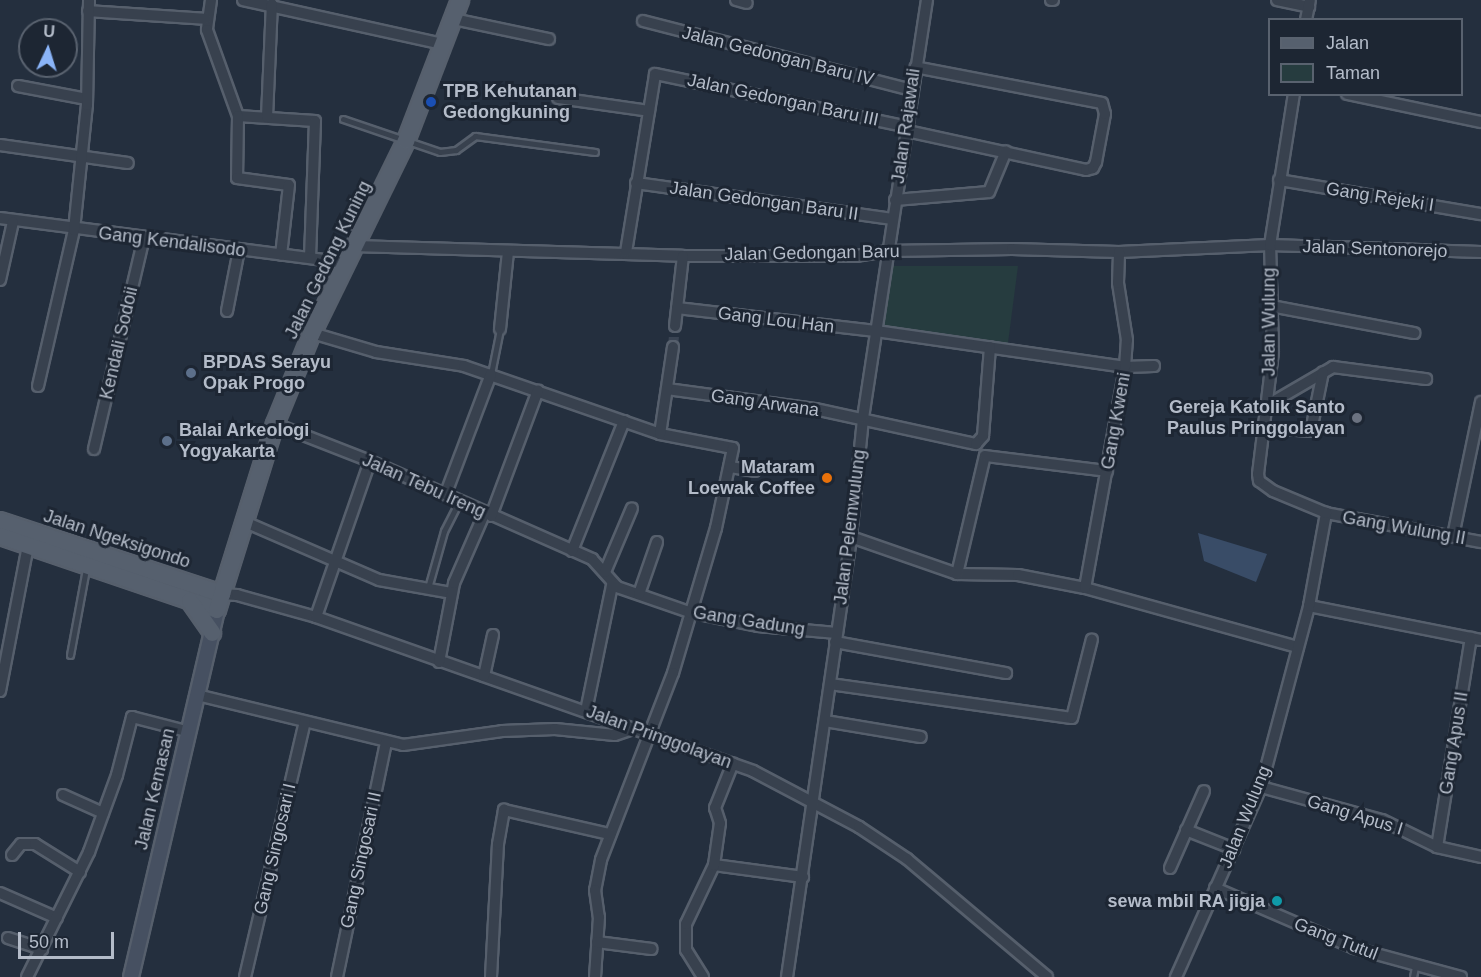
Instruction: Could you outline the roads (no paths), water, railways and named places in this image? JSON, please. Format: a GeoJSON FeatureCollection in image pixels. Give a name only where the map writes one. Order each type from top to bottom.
{"type":"FeatureCollection","features":[{"type":"Feature","properties":{"kind":"main road","name":"Jalan Gedong Kuning"},"geometry":{"type":"LineString","coordinates":[[219,602],[275,424],[312,333],[406,141],[460,0]]}},
{"type":"Feature","properties":{"kind":"main road","name":"Jalan Ngeksigondo"},"geometry":{"type":"LineString","coordinates":[[0,521],[190,601],[219,602]]}},
{"type":"Feature","properties":{"kind":"main road","name":"Jalan Ngeksigondo"},"geometry":{"type":"LineString","coordinates":[[0,536],[28,546],[88,558],[219,602]]}},
{"type":"Feature","properties":{"kind":"main road"},"geometry":{"type":"LineString","coordinates":[[190,601],[212,633]]}},
{"type":"Feature","properties":{"kind":"street"},"geometry":{"type":"LineString","coordinates":[[201,0],[212,45],[238,116],[237,178],[289,185],[280,255]]}},
{"type":"Feature","properties":{"kind":"street"},"geometry":{"type":"LineString","coordinates":[[207,19],[210,0]]}},
{"type":"Feature","properties":{"kind":"street"},"geometry":{"type":"LineString","coordinates":[[243,0],[272,4],[443,44]]}},
{"type":"Feature","properties":{"kind":"street","name":"Jalan Rajawali"},"geometry":{"type":"LineString","coordinates":[[887,251],[927,0]]}},
{"type":"Feature","properties":{"kind":"street"},"geometry":{"type":"LineString","coordinates":[[1277,0],[1309,3],[1306,18]]}},
{"type":"Feature","properties":{"kind":"street"},"geometry":{"type":"LineString","coordinates":[[267,117],[272,4]]}},
{"type":"Feature","properties":{"kind":"street"},"geometry":{"type":"LineString","coordinates":[[38,386],[74,230],[87,99],[89,5],[207,19]]}},
{"type":"Feature","properties":{"kind":"street"},"geometry":{"type":"LineString","coordinates":[[453,19],[549,39]]}},
{"type":"Feature","properties":{"kind":"street","name":"Jalan Gedongan Baru IV"},"geometry":{"type":"LineString","coordinates":[[643,21],[912,90]]}},
{"type":"Feature","properties":{"kind":"street","name":"Jalan Gedongan Baru III"},"geometry":{"type":"LineString","coordinates":[[649,111],[658,73],[1086,170],[1093,168],[1105,114],[1102,104],[915,67]]}},
{"type":"Feature","properties":{"kind":"street"},"geometry":{"type":"LineString","coordinates":[[18,86],[87,99]]}},
{"type":"Feature","properties":{"kind":"street","name":"Jalan Wulung"},"geometry":{"type":"LineString","coordinates":[[1176,977],[1261,787],[1309,606],[1326,513],[1273,491],[1259,481],[1268,428],[1266,406],[1273,351],[1270,245],[1294,96]]}},
{"type":"Feature","properties":{"kind":"street"},"geometry":{"type":"LineString","coordinates":[[1357,96],[1481,122]]}},
{"type":"Feature","properties":{"kind":"street"},"geometry":{"type":"LineString","coordinates":[[558,98],[649,111],[626,252]]}},
{"type":"Feature","properties":{"kind":"street"},"geometry":{"type":"LineString","coordinates":[[238,116],[315,121],[310,258]]}},
{"type":"Feature","properties":{"kind":"street"},"geometry":{"type":"LineString","coordinates":[[0,145],[128,163]]}},
{"type":"Feature","properties":{"kind":"street"},"geometry":{"type":"LineString","coordinates":[[895,200],[989,192],[1006,151]]}},
{"type":"Feature","properties":{"kind":"street","name":"Gang Rejeki I"},"geometry":{"type":"LineString","coordinates":[[1279,180],[1481,214]]}},
{"type":"Feature","properties":{"kind":"street","name":"Jalan Gedongan Baru II"},"geometry":{"type":"LineString","coordinates":[[636,183],[892,219]]}},
{"type":"Feature","properties":{"kind":"street","name":"Gang Kendalisodo"},"geometry":{"type":"LineString","coordinates":[[0,218],[13,222],[74,230],[345,263]]}},
{"type":"Feature","properties":{"kind":"street"},"geometry":{"type":"LineString","coordinates":[[0,280],[13,222]]}},
{"type":"Feature","properties":{"kind":"street","name":"Kendali Sodoii"},"geometry":{"type":"LineString","coordinates":[[94,449],[144,238]]}},
{"type":"Feature","properties":{"kind":"street","name":"Jalan Gedongan Baru"},"geometry":{"type":"LineString","coordinates":[[354,246],[508,252],[626,252],[683,256],[856,256],[887,251],[1119,252],[1270,245]]}},
{"type":"Feature","properties":{"kind":"street","name":"Jalan Sentonorejo"},"geometry":{"type":"LineString","coordinates":[[1270,245],[1481,252]]}},
{"type":"Feature","properties":{"kind":"street"},"geometry":{"type":"LineString","coordinates":[[227,311],[238,250]]}},
{"type":"Feature","properties":{"kind":"street","name":"Jalan Pelemwulung"},"geometry":{"type":"LineString","coordinates":[[787,977],[851,537],[863,418],[887,251]]}},
{"type":"Feature","properties":{"kind":"street"},"geometry":{"type":"LineString","coordinates":[[500,329],[508,252]]}},
{"type":"Feature","properties":{"kind":"street","name":"Gang Kweni"},"geometry":{"type":"LineString","coordinates":[[1085,588],[1125,367],[1127,340],[1118,283],[1119,252]]}},
{"type":"Feature","properties":{"kind":"street"},"geometry":{"type":"LineString","coordinates":[[675,326],[683,256]]}},
{"type":"Feature","properties":{"kind":"street"},"geometry":{"type":"LineString","coordinates":[[1271,306],[1414,333]]}},
{"type":"Feature","properties":{"kind":"street","name":"Gang Lou Han"},"geometry":{"type":"LineString","coordinates":[[677,308],[876,331],[1125,367],[1140,363],[1154,366]]}},
{"type":"Feature","properties":{"kind":"street"},"geometry":{"type":"LineString","coordinates":[[312,333],[376,352],[457,364],[538,390],[660,434],[733,448],[730,467],[689,612],[650,734],[610,834],[595,890],[599,917],[595,977]]}},
{"type":"Feature","properties":{"kind":"street"},"geometry":{"type":"LineString","coordinates":[[660,434],[673,347]]}},
{"type":"Feature","properties":{"kind":"street","name":"Gang Arwana"},"geometry":{"type":"LineString","coordinates":[[667,389],[863,418],[978,443],[983,435],[990,347]]}},
{"type":"Feature","properties":{"kind":"street"},"geometry":{"type":"LineString","coordinates":[[1266,406],[1323,372],[1340,367],[1426,379]]}},
{"type":"Feature","properties":{"kind":"street"},"geometry":{"type":"LineString","coordinates":[[1268,428],[1311,431],[1323,372]]}},
{"type":"Feature","properties":{"kind":"street"},"geometry":{"type":"LineString","coordinates":[[446,493],[491,374]]}},
{"type":"Feature","properties":{"kind":"street"},"geometry":{"type":"LineString","coordinates":[[440,662],[451,593],[488,514],[538,390]]}},
{"type":"Feature","properties":{"kind":"street"},"geometry":{"type":"LineString","coordinates":[[1453,537],[1481,402]]}},
{"type":"Feature","properties":{"kind":"street"},"geometry":{"type":"LineString","coordinates":[[586,711],[612,585],[605,572],[592,559],[572,552],[624,421]]}},
{"type":"Feature","properties":{"kind":"street","name":"Jalan Tebu Ireng"},"geometry":{"type":"LineString","coordinates":[[275,424],[446,493],[572,552]]}},
{"type":"Feature","properties":{"kind":"street"},"geometry":{"type":"LineString","coordinates":[[957,574],[985,456],[1107,471]]}},
{"type":"Feature","properties":{"kind":"street"},"geometry":{"type":"LineString","coordinates":[[316,617],[333,562],[370,461]]}},
{"type":"Feature","properties":{"kind":"street"},"geometry":{"type":"LineString","coordinates":[[730,467],[755,471]]}},
{"type":"Feature","properties":{"kind":"street"},"geometry":{"type":"LineString","coordinates":[[605,572],[632,508]]}},
{"type":"Feature","properties":{"kind":"street","name":"Gang Wulung II"},"geometry":{"type":"LineString","coordinates":[[1326,513],[1481,542]]}},
{"type":"Feature","properties":{"kind":"street"},"geometry":{"type":"LineString","coordinates":[[245,522],[333,562],[395,585],[451,593]]}},
{"type":"Feature","properties":{"kind":"street"},"geometry":{"type":"LineString","coordinates":[[851,537],[957,574],[1018,575],[1085,588],[1298,647]]}},
{"type":"Feature","properties":{"kind":"street"},"geometry":{"type":"LineString","coordinates":[[639,594],[657,542]]}},
{"type":"Feature","properties":{"kind":"street"},"geometry":{"type":"LineString","coordinates":[[0,692],[28,546]]}},
{"type":"Feature","properties":{"kind":"street","name":"Gang Gadung"},"geometry":{"type":"LineString","coordinates":[[612,585],[689,612],[758,626],[836,637],[1006,673]]}},
{"type":"Feature","properties":{"kind":"street","name":"Jalan Pringgolayan"},"geometry":{"type":"LineString","coordinates":[[219,602],[237,595],[316,617],[733,763],[813,802],[907,859],[1047,977]]}},
{"type":"Feature","properties":{"kind":"street","name":"Jalan Kemasan"},"geometry":{"type":"LineString","coordinates":[[132,977],[186,731],[198,695],[219,602]]}},
{"type":"Feature","properties":{"kind":"street"},"geometry":{"type":"LineString","coordinates":[[1309,606],[1476,640]]}},
{"type":"Feature","properties":{"kind":"street"},"geometry":{"type":"LineString","coordinates":[[484,676],[493,635]]}},
{"type":"Feature","properties":{"kind":"street"},"geometry":{"type":"LineString","coordinates":[[830,684],[1072,718],[1092,639]]}},
{"type":"Feature","properties":{"kind":"street","name":"Gang Apus II"},"geometry":{"type":"LineString","coordinates":[[1437,847],[1476,640]]}},
{"type":"Feature","properties":{"kind":"street"},"geometry":{"type":"LineString","coordinates":[[198,695],[403,745],[529,730],[615,735],[635,728]]}},
{"type":"Feature","properties":{"kind":"street"},"geometry":{"type":"LineString","coordinates":[[27,977],[80,872],[103,813],[132,717],[186,731]]}},
{"type":"Feature","properties":{"kind":"street"},"geometry":{"type":"LineString","coordinates":[[825,721],[921,737]]}},
{"type":"Feature","properties":{"kind":"street","name":"Gang Singosari I"},"geometry":{"type":"LineString","coordinates":[[245,977],[305,722]]}},
{"type":"Feature","properties":{"kind":"street","name":"Gang Singosari II"},"geometry":{"type":"LineString","coordinates":[[337,977],[386,742]]}},
{"type":"Feature","properties":{"kind":"street"},"geometry":{"type":"LineString","coordinates":[[703,977],[686,950],[686,924],[714,865],[720,823],[715,808],[733,763]]}},
{"type":"Feature","properties":{"kind":"street","name":"Gang Apus I"},"geometry":{"type":"LineString","coordinates":[[1261,787],[1382,820],[1437,847],[1481,857]]}},
{"type":"Feature","properties":{"kind":"street"},"geometry":{"type":"LineString","coordinates":[[1170,868],[1204,791]]}},
{"type":"Feature","properties":{"kind":"street"},"geometry":{"type":"LineString","coordinates":[[63,795],[103,813]]}},
{"type":"Feature","properties":{"kind":"street"},"geometry":{"type":"LineString","coordinates":[[490,977],[498,844],[504,810],[610,834]]}},
{"type":"Feature","properties":{"kind":"street"},"geometry":{"type":"LineString","coordinates":[[1186,830],[1234,849]]}},
{"type":"Feature","properties":{"kind":"street"},"geometry":{"type":"LineString","coordinates":[[12,855],[21,844],[35,844],[80,872]]}},
{"type":"Feature","properties":{"kind":"street"},"geometry":{"type":"LineString","coordinates":[[714,865],[803,877]]}},
{"type":"Feature","properties":{"kind":"street","name":"Gang Tutul"},"geometry":{"type":"LineString","coordinates":[[1215,888],[1414,972],[1461,977]]}},
{"type":"Feature","properties":{"kind":"street"},"geometry":{"type":"LineString","coordinates":[[0,893],[57,918]]}},
{"type":"Feature","properties":{"kind":"street"},"geometry":{"type":"LineString","coordinates":[[8,938],[42,949]]}},
{"type":"Feature","properties":{"kind":"street"},"geometry":{"type":"LineString","coordinates":[[597,942],[652,949]]}},
{"type":"Feature","properties":{"kind":"lane"},"geometry":{"type":"LineString","coordinates":[[343,119],[440,152],[456,150],[474,136],[595,152]]}},
{"type":"Feature","properties":{"kind":"lane"},"geometry":{"type":"LineString","coordinates":[[491,374],[500,329]]}},
{"type":"Feature","properties":{"kind":"lane"},"geometry":{"type":"LineString","coordinates":[[428,590],[444,531],[459,500]]}},
{"type":"Feature","properties":{"kind":"lane"},"geometry":{"type":"LineString","coordinates":[[70,655],[88,558]]}},
{"type":"Feature","properties":{"kind":"water"},"geometry":{"type":"Polygon","coordinates":[[[1198,533],[1267,554],[1256,582],[1204,561],[1198,533]]]}},
{"type":"Feature","properties":{"kind":"tunnel"},"geometry":{"type":"LineString","coordinates":[[673,347],[675,326]]}},
{"type":"Feature","properties":{"kind":"place","name":"TPB Kehutanan Gedongkuning"},"geometry":{"type":"Point","coordinates":[431,102]}},
{"type":"Feature","properties":{"kind":"place","name":"BPDAS Serayu Opak Progo"},"geometry":{"type":"Point","coordinates":[191,373]}},
{"type":"Feature","properties":{"kind":"place","name":"Gereja Katolik Santo Paulus Pringgolayan"},"geometry":{"type":"Point","coordinates":[1357,418]}},
{"type":"Feature","properties":{"kind":"place","name":"Balai Arkeologi Yogyakarta"},"geometry":{"type":"Point","coordinates":[167,441]}},
{"type":"Feature","properties":{"kind":"place","name":"Mataram Loewak Coffee"},"geometry":{"type":"Point","coordinates":[827,478]}},
{"type":"Feature","properties":{"kind":"place","name":"sewa mbil RA jigja"},"geometry":{"type":"Point","coordinates":[1277,901]}}]}
